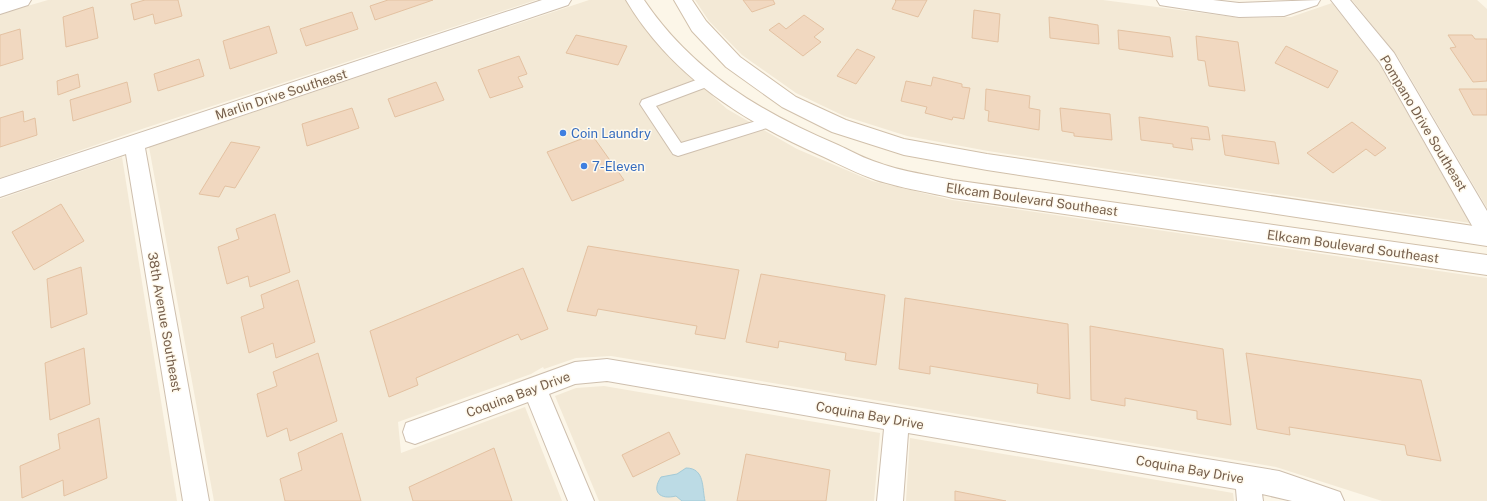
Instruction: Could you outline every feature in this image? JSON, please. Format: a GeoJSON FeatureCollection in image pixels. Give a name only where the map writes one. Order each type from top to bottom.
{"type":"FeatureCollection","features":[{"type":"Feature","properties":{"kind":"street"},"geometry":{"type":"LineString","coordinates":[[0,7],[22,0]]}},
{"type":"Feature","properties":{"kind":"street","name":"Marlin Drive Southeast"},"geometry":{"type":"LineString","coordinates":[[0,188],[562,0]]}},
{"type":"Feature","properties":{"kind":"street","name":"Elkcam Boulevard Southeast"},"geometry":{"type":"LineString","coordinates":[[635,0],[655,31],[684,61],[707,81],[736,102],[803,140],[876,171],[953,189],[1487,265]]}},
{"type":"Feature","properties":{"kind":"street"},"geometry":{"type":"LineString","coordinates":[[682,0],[699,26],[733,62],[790,102],[840,126],[904,147],[987,162],[1487,237]]}},
{"type":"Feature","properties":{"kind":"street"},"geometry":{"type":"LineString","coordinates":[[1166,0],[1239,10],[1284,9],[1311,0]]}},
{"type":"Feature","properties":{"kind":"street","name":"Pompano Drive Southeast"},"geometry":{"type":"LineString","coordinates":[[1340,0],[1387,58],[1487,231]]}},
{"type":"Feature","properties":{"kind":"street"},"geometry":{"type":"LineString","coordinates":[[770,122],[790,102]]}},
{"type":"Feature","properties":{"kind":"street","name":"38th Avenue Southeast"},"geometry":{"type":"LineString","coordinates":[[134,142],[196,501]]}},
{"type":"Feature","properties":{"kind":"street"},"geometry":{"type":"LineString","coordinates":[[1174,190],[1179,221]]}},
{"type":"Feature","properties":{"kind":"street","name":"Coquina Bay Drive"},"geometry":{"type":"LineString","coordinates":[[415,432],[575,373],[607,370],[897,419],[1248,490],[1279,484],[1331,501]]}},
{"type":"Feature","properties":{"kind":"street"},"geometry":{"type":"LineString","coordinates":[[534,388],[581,501]]}},
{"type":"Feature","properties":{"kind":"street"},"geometry":{"type":"LineString","coordinates":[[890,501],[897,419]]}},
{"type":"Feature","properties":{"kind":"lane"},"geometry":{"type":"LineString","coordinates":[[707,81],[647,104],[678,150],[770,122]]}},
{"type":"Feature","properties":{"kind":"shaded area"},"geometry":{"type":"Polygon","coordinates":[[[48,0],[536,0],[145,128],[0,178],[0,14],[48,0]]]}},
{"type":"Feature","properties":{"kind":"shaded area"},"geometry":{"type":"Polygon","coordinates":[[[589,0],[630,0],[678,65],[727,109],[797,149],[872,181],[952,200],[1487,278],[1487,501],[1382,501],[1276,467],[611,356],[576,358],[544,369],[543,367],[531,374],[398,422],[401,453],[525,407],[562,501],[214,501],[149,147],[589,0]]]}},
{"type":"Feature","properties":{"kind":"shaded area"},"geometry":{"type":"Polygon","coordinates":[[[695,0],[1103,0],[1241,18],[1291,17],[1332,3],[1377,60],[1470,223],[988,151],[907,136],[844,116],[796,93],[742,55],[709,21],[695,0]]]}},
{"type":"Feature","properties":{"kind":"shaded area"},"geometry":{"type":"Polygon","coordinates":[[[1352,0],[1477,0],[1487,9],[1487,208],[1398,57],[1352,0]]]}},
{"type":"Feature","properties":{"kind":"shaded area"},"geometry":{"type":"Polygon","coordinates":[[[122,157],[177,501],[0,501],[0,199],[122,157]]]}},
{"type":"Feature","properties":{"kind":"shaded area"},"geometry":{"type":"Polygon","coordinates":[[[604,386],[880,433],[874,501],[599,501],[555,396],[576,388],[604,386]]]}},
{"type":"Feature","properties":{"kind":"shaded area"},"geometry":{"type":"Polygon","coordinates":[[[910,438],[1233,493],[1234,501],[906,501],[910,438]]]}},
{"type":"Feature","properties":{"kind":"water"},"geometry":{"type":"Polygon","coordinates":[[[686,468],[697,471],[700,475],[705,501],[682,501],[676,496],[662,496],[657,491],[658,482],[661,477],[677,474],[686,468]]]}},
{"type":"Feature","properties":{"kind":"building"},"geometry":{"type":"Polygon","coordinates":[[[145,0],[178,0],[182,16],[155,24],[153,14],[134,20],[131,4],[145,0]]]}},
{"type":"Feature","properties":{"kind":"building"},"geometry":{"type":"Polygon","coordinates":[[[388,0],[433,0],[375,20],[370,6],[388,0]]]}},
{"type":"Feature","properties":{"kind":"building"},"geometry":{"type":"Polygon","coordinates":[[[743,0],[773,0],[775,4],[752,12],[743,0]]]}},
{"type":"Feature","properties":{"kind":"building"},"geometry":{"type":"Polygon","coordinates":[[[895,0],[927,0],[918,17],[892,9],[896,1],[895,0]]]}},
{"type":"Feature","properties":{"kind":"building"},"geometry":{"type":"Polygon","coordinates":[[[93,7],[98,38],[66,47],[63,17],[93,7]]]}},
{"type":"Feature","properties":{"kind":"building"},"geometry":{"type":"Polygon","coordinates":[[[974,10],[1000,14],[998,42],[972,38],[974,10]]]}},
{"type":"Feature","properties":{"kind":"building"},"geometry":{"type":"Polygon","coordinates":[[[352,12],[358,29],[306,46],[300,29],[352,12]]]}},
{"type":"Feature","properties":{"kind":"building"},"geometry":{"type":"Polygon","coordinates":[[[804,15],[824,29],[814,37],[821,42],[803,56],[769,30],[779,23],[786,29],[804,15]]]}},
{"type":"Feature","properties":{"kind":"building"},"geometry":{"type":"Polygon","coordinates":[[[1049,17],[1098,25],[1099,44],[1050,38],[1049,17]]]}},
{"type":"Feature","properties":{"kind":"building"},"geometry":{"type":"Polygon","coordinates":[[[269,26],[277,53],[230,69],[223,41],[269,26]]]}},
{"type":"Feature","properties":{"kind":"building"},"geometry":{"type":"Polygon","coordinates":[[[20,29],[23,59],[0,66],[0,35],[20,29]]]}},
{"type":"Feature","properties":{"kind":"building"},"geometry":{"type":"Polygon","coordinates":[[[1118,30],[1170,37],[1173,57],[1119,49],[1118,30]]]}},
{"type":"Feature","properties":{"kind":"building"},"geometry":{"type":"Polygon","coordinates":[[[576,35],[627,46],[618,65],[566,53],[576,35]]]}},
{"type":"Feature","properties":{"kind":"building"},"geometry":{"type":"Polygon","coordinates":[[[1448,35],[1472,35],[1475,39],[1487,39],[1487,81],[1473,82],[1450,48],[1456,47],[1448,35]]]}},
{"type":"Feature","properties":{"kind":"building"},"geometry":{"type":"Polygon","coordinates":[[[1196,36],[1238,42],[1245,91],[1209,86],[1205,61],[1198,60],[1196,36]]]}},
{"type":"Feature","properties":{"kind":"building"},"geometry":{"type":"Polygon","coordinates":[[[1286,46],[1338,71],[1328,88],[1275,63],[1286,46]]]}},
{"type":"Feature","properties":{"kind":"building"},"geometry":{"type":"Polygon","coordinates":[[[857,49],[875,57],[856,84],[837,76],[857,49]]]}},
{"type":"Feature","properties":{"kind":"building"},"geometry":{"type":"Polygon","coordinates":[[[519,56],[527,74],[518,77],[523,87],[490,98],[478,70],[519,56]]]}},
{"type":"Feature","properties":{"kind":"building"},"geometry":{"type":"Polygon","coordinates":[[[199,59],[204,76],[158,91],[154,74],[199,59]]]}},
{"type":"Feature","properties":{"kind":"building"},"geometry":{"type":"Polygon","coordinates":[[[78,74],[80,87],[58,95],[57,81],[78,74]]]}},
{"type":"Feature","properties":{"kind":"building"},"geometry":{"type":"Polygon","coordinates":[[[933,77],[962,84],[962,87],[970,88],[964,119],[953,117],[952,120],[925,113],[927,107],[901,101],[906,81],[931,86],[933,77]]]}},
{"type":"Feature","properties":{"kind":"building"},"geometry":{"type":"Polygon","coordinates":[[[127,82],[131,102],[73,121],[70,100],[127,82]]]}},
{"type":"Feature","properties":{"kind":"building"},"geometry":{"type":"Polygon","coordinates":[[[436,82],[444,100],[395,117],[388,99],[436,82]]]}},
{"type":"Feature","properties":{"kind":"building"},"geometry":{"type":"Polygon","coordinates":[[[986,89],[1030,96],[1029,108],[1040,110],[1039,130],[988,121],[989,111],[985,110],[986,89]]]}},
{"type":"Feature","properties":{"kind":"building"},"geometry":{"type":"Polygon","coordinates":[[[1459,89],[1487,89],[1487,115],[1473,115],[1459,89]]]}},
{"type":"Feature","properties":{"kind":"building"},"geometry":{"type":"Polygon","coordinates":[[[352,108],[359,128],[307,146],[302,124],[352,108]]]}},
{"type":"Feature","properties":{"kind":"building"},"geometry":{"type":"Polygon","coordinates":[[[1060,108],[1110,114],[1112,140],[1074,136],[1074,133],[1062,131],[1060,108]]]}},
{"type":"Feature","properties":{"kind":"building"},"geometry":{"type":"Polygon","coordinates":[[[23,111],[24,122],[35,118],[37,135],[0,147],[0,118],[23,111]]]}},
{"type":"Feature","properties":{"kind":"building"},"geometry":{"type":"Polygon","coordinates":[[[1139,117],[1208,127],[1210,140],[1191,138],[1193,150],[1173,147],[1173,144],[1141,140],[1139,117]]]}},
{"type":"Feature","properties":{"kind":"building"},"geometry":{"type":"Polygon","coordinates":[[[1352,122],[1386,148],[1375,156],[1366,149],[1333,173],[1307,153],[1352,122]]]}},
{"type":"Feature","properties":{"kind":"building","name":"7-Eleven"},"geometry":{"type":"Polygon","coordinates":[[[592,135],[624,180],[572,201],[547,152],[592,135]]]}},
{"type":"Feature","properties":{"kind":"building"},"geometry":{"type":"Polygon","coordinates":[[[1222,135],[1275,142],[1279,164],[1225,155],[1222,135]]]}},
{"type":"Feature","properties":{"kind":"building"},"geometry":{"type":"Polygon","coordinates":[[[231,142],[260,147],[235,188],[225,186],[219,197],[199,194],[231,142]]]}},
{"type":"Feature","properties":{"kind":"building"},"geometry":{"type":"Polygon","coordinates":[[[61,204],[84,241],[34,270],[12,232],[61,204]]]}},
{"type":"Feature","properties":{"kind":"building"},"geometry":{"type":"Polygon","coordinates":[[[275,214],[290,272],[250,287],[248,276],[227,284],[218,247],[239,239],[236,229],[275,214]]]}},
{"type":"Feature","properties":{"kind":"building"},"geometry":{"type":"Polygon","coordinates":[[[588,246],[739,270],[725,339],[695,334],[697,326],[598,309],[596,316],[567,311],[588,246]]]}},
{"type":"Feature","properties":{"kind":"building"},"geometry":{"type":"Polygon","coordinates":[[[81,267],[87,314],[51,328],[47,279],[81,267]]]}},
{"type":"Feature","properties":{"kind":"building"},"geometry":{"type":"Polygon","coordinates":[[[523,268],[548,329],[521,340],[518,334],[416,378],[418,385],[389,397],[370,331],[523,268]]]}},
{"type":"Feature","properties":{"kind":"building"},"geometry":{"type":"Polygon","coordinates":[[[761,274],[885,295],[876,365],[845,360],[846,353],[779,341],[778,348],[746,342],[761,274]]]}},
{"type":"Feature","properties":{"kind":"building"},"geometry":{"type":"Polygon","coordinates":[[[298,280],[315,342],[276,358],[273,343],[249,353],[241,317],[264,308],[261,295],[298,280]]]}},
{"type":"Feature","properties":{"kind":"building"},"geometry":{"type":"Polygon","coordinates":[[[905,298],[1068,324],[1070,399],[1037,393],[1038,384],[930,366],[930,374],[899,369],[905,298]]]}},
{"type":"Feature","properties":{"kind":"building"},"geometry":{"type":"Polygon","coordinates":[[[1090,326],[1223,349],[1231,425],[1197,419],[1197,411],[1125,398],[1125,406],[1091,400],[1090,326]]]}},
{"type":"Feature","properties":{"kind":"building"},"geometry":{"type":"Polygon","coordinates":[[[84,348],[90,404],[50,420],[45,363],[84,348]]]}},
{"type":"Feature","properties":{"kind":"building"},"geometry":{"type":"Polygon","coordinates":[[[318,353],[337,421],[290,441],[287,428],[267,437],[257,394],[277,386],[273,372],[318,353]]]}},
{"type":"Feature","properties":{"kind":"building"},"geometry":{"type":"Polygon","coordinates":[[[1246,353],[1421,380],[1441,461],[1407,455],[1405,445],[1289,427],[1290,435],[1257,429],[1246,353]]]}},
{"type":"Feature","properties":{"kind":"building"},"geometry":{"type":"Polygon","coordinates":[[[99,418],[107,478],[64,496],[63,480],[22,498],[20,466],[60,449],[58,434],[99,418]]]}},
{"type":"Feature","properties":{"kind":"building"},"geometry":{"type":"Polygon","coordinates":[[[669,432],[680,454],[633,477],[622,455],[669,432]]]}},
{"type":"Feature","properties":{"kind":"building"},"geometry":{"type":"Polygon","coordinates":[[[342,433],[361,501],[285,501],[280,479],[302,470],[298,453],[342,433]]]}},
{"type":"Feature","properties":{"kind":"building"},"geometry":{"type":"Polygon","coordinates":[[[494,448],[512,501],[413,501],[409,487],[494,448]]]}},
{"type":"Feature","properties":{"kind":"building"},"geometry":{"type":"Polygon","coordinates":[[[746,454],[830,470],[826,501],[737,501],[746,454]]]}},
{"type":"Feature","properties":{"kind":"building"},"geometry":{"type":"Polygon","coordinates":[[[955,491],[1006,501],[955,501],[955,491]]]}},
{"type":"Feature","properties":{"kind":"place","name":"Coin Laundry"},"geometry":{"type":"Point","coordinates":[563,133]}},
{"type":"Feature","properties":{"kind":"place","name":"7-Eleven"},"geometry":{"type":"Point","coordinates":[584,166]}}]}
